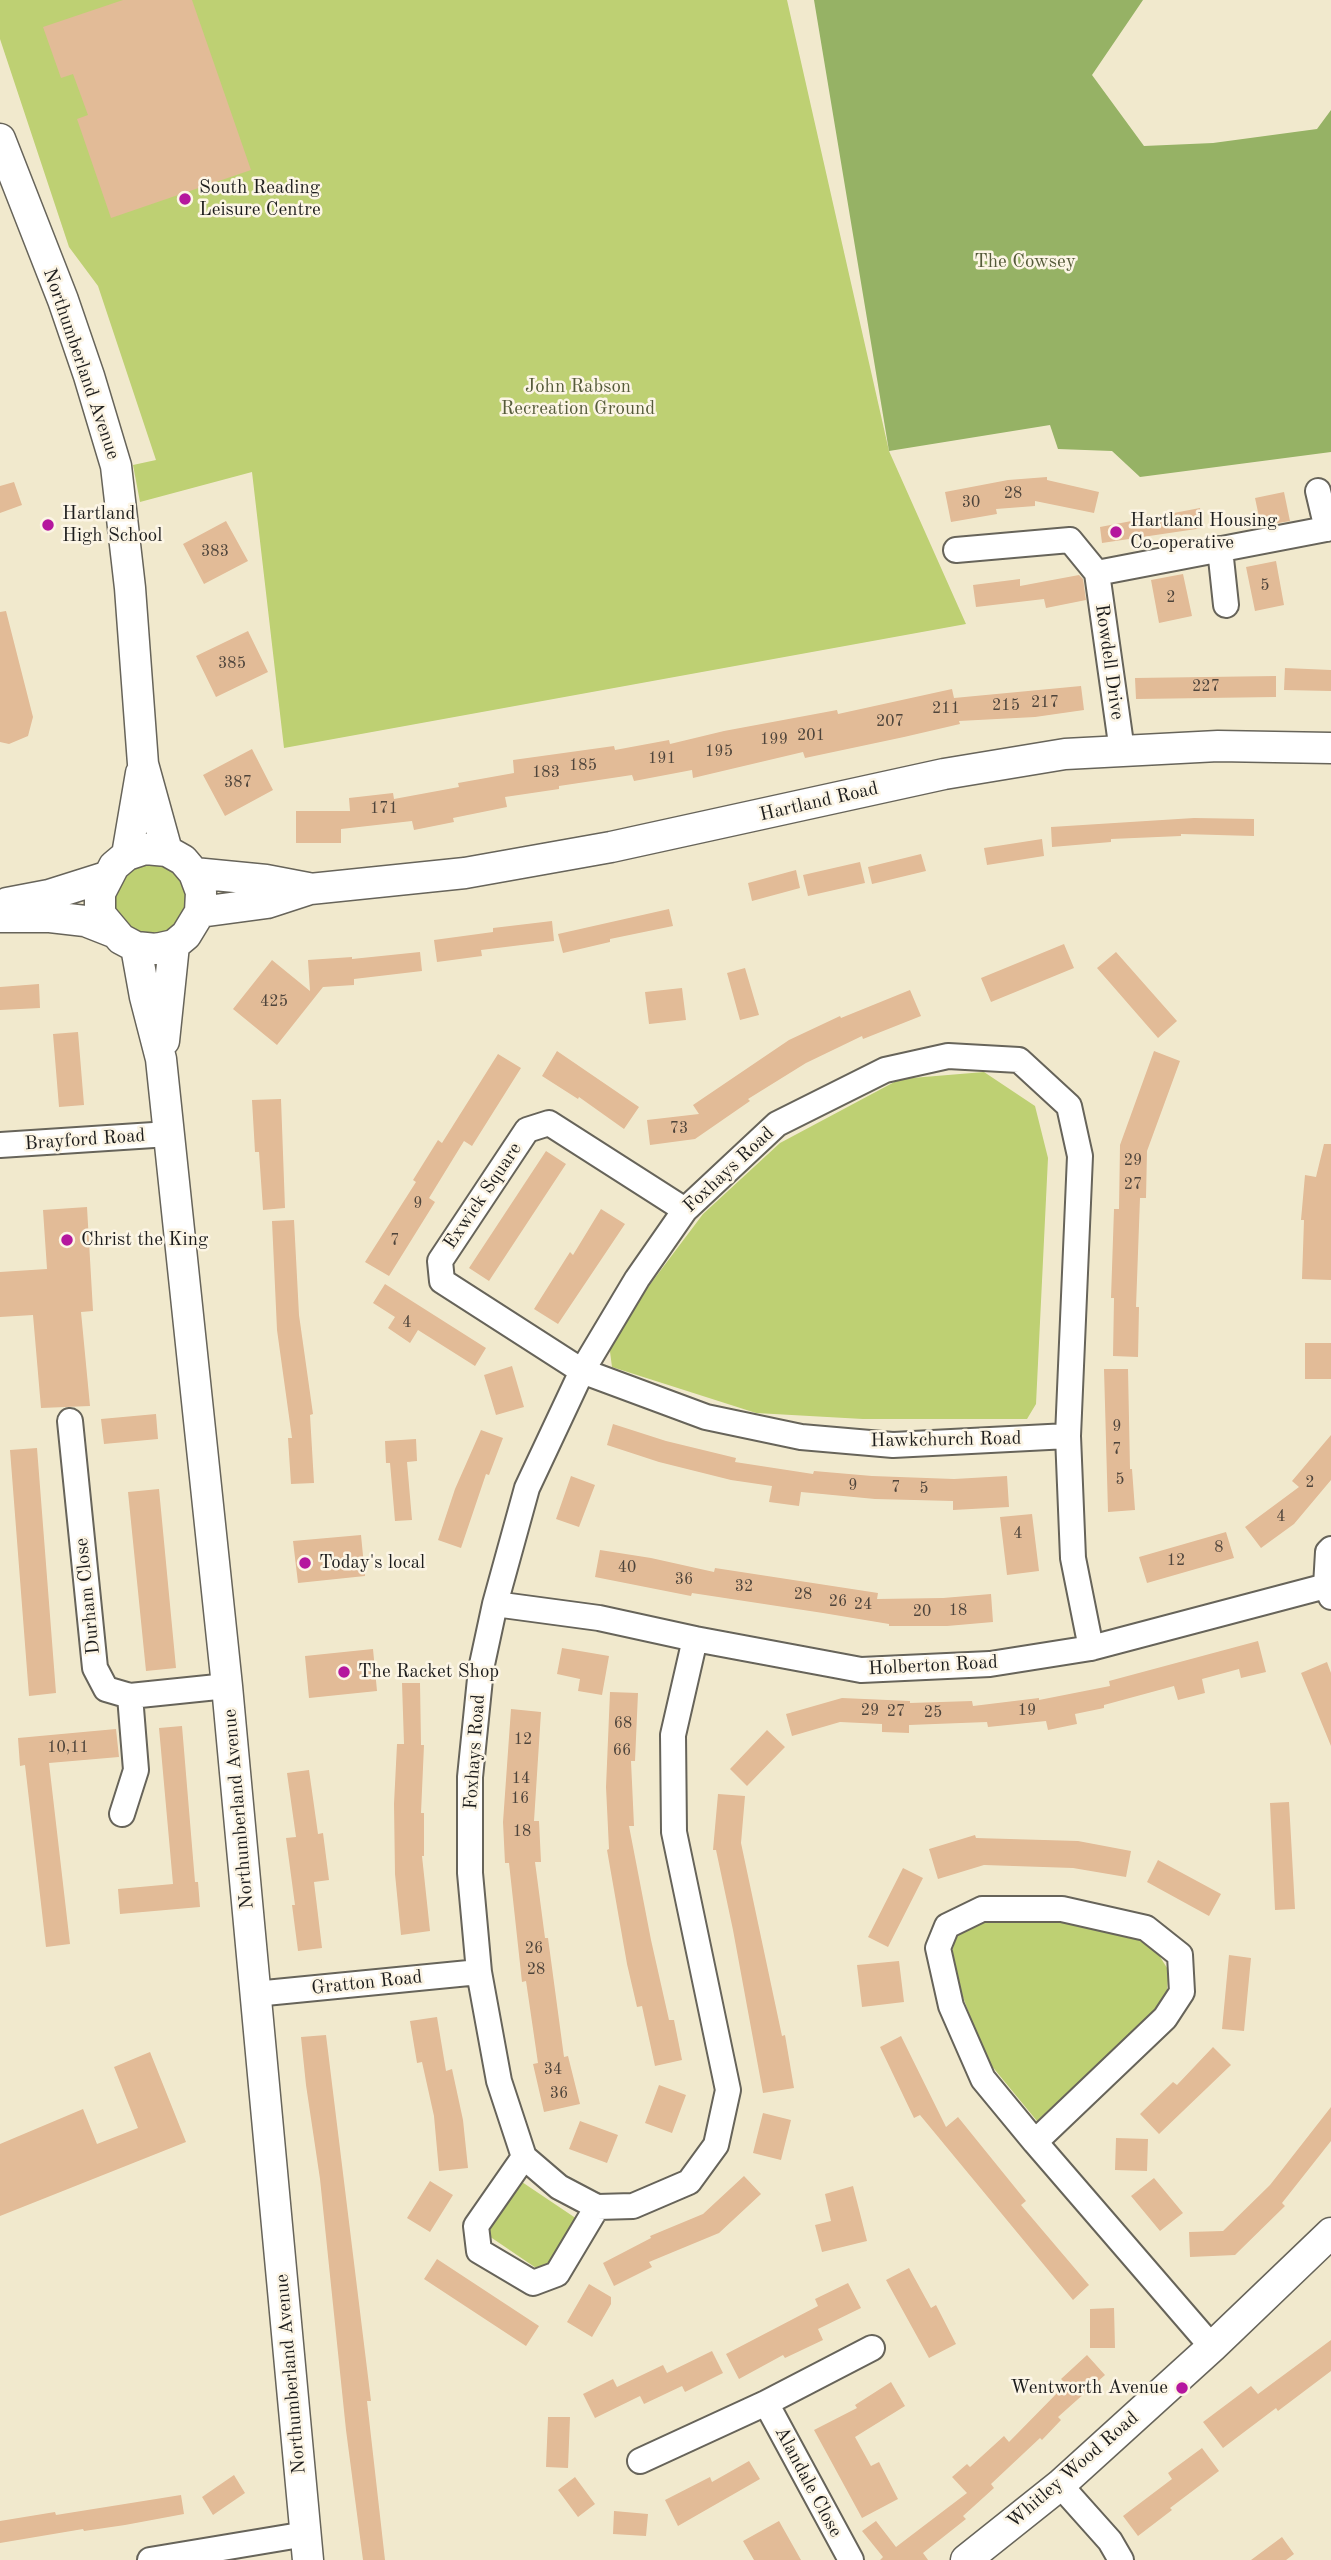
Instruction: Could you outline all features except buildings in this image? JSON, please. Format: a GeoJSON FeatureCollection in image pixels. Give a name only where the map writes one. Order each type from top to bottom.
{"type":"FeatureCollection","features":[{"type":"Feature","properties":{"kind":"street","name":"Northumberland Avenue"},"geometry":{"type":"LineString","coordinates":[[0,139],[63,300],[116,466],[130,588],[143,764],[167,851]]}},
{"type":"Feature","properties":{"kind":"street"},"geometry":{"type":"LineString","coordinates":[[956,550],[1070,540],[1097,573],[1329,528],[1318,491]]}},
{"type":"Feature","properties":{"kind":"street"},"geometry":{"type":"LineString","coordinates":[[1220,549],[1226,605]]}},
{"type":"Feature","properties":{"kind":"street","name":"Rowdell Drive"},"geometry":{"type":"LineString","coordinates":[[1097,573],[1122,751]]}},
{"type":"Feature","properties":{"kind":"street","name":"Hartland Road"},"geometry":{"type":"LineString","coordinates":[[200,912],[267,903],[310,889],[465,873],[611,847],[944,774],[1065,754],[1218,746],[1331,748]]}},
{"type":"Feature","properties":{"kind":"street","name":"Northumberland Avenue"},"geometry":{"type":"LineString","coordinates":[[127,855],[143,764]]}},
{"type":"Feature","properties":{"kind":"street"},"geometry":{"type":"LineString","coordinates":[[0,917],[50,917],[85,921],[125,939],[156,949],[174,945],[187,935],[200,912],[201,892],[194,873],[183,860],[167,851],[145,849],[127,855],[114,866],[100,893],[100,914],[125,939]]}},
{"type":"Feature","properties":{"kind":"street","name":"Hartland Road"},"geometry":{"type":"LineString","coordinates":[[194,873],[266,880],[310,889]]}},
{"type":"Feature","properties":{"kind":"street"},"geometry":{"type":"LineString","coordinates":[[0,904],[49,895],[106,877]]}},
{"type":"Feature","properties":{"kind":"street","name":"Northumberland Avenue"},"geometry":{"type":"LineString","coordinates":[[125,939],[145,997],[161,1059],[227,1686],[307,2547]]}},
{"type":"Feature","properties":{"kind":"street","name":"Northumberland Avenue"},"geometry":{"type":"LineString","coordinates":[[161,1059],[174,945]]}},
{"type":"Feature","properties":{"kind":"street","name":"Foxhays Road"},"geometry":{"type":"LineString","coordinates":[[524,2158],[499,2081],[479,1972],[470,1873],[470,1777],[481,1669],[495,1604],[527,1488],[582,1371],[637,1279],[685,1210],[777,1124],[885,1070],[948,1056],[1019,1060],[1069,1106],[1080,1156],[1068,1436],[1073,1558],[1091,1648]]}},
{"type":"Feature","properties":{"kind":"street","name":"Exwick Square"},"geometry":{"type":"LineString","coordinates":[[582,1371],[442,1281],[440,1261],[527,1130],[549,1123],[685,1210]]}},
{"type":"Feature","properties":{"kind":"street","name":"Brayford Road"},"geometry":{"type":"LineString","coordinates":[[0,1145],[169,1134]]}},
{"type":"Feature","properties":{"kind":"street","name":"Hawkchurch Road"},"geometry":{"type":"LineString","coordinates":[[582,1371],[706,1417],[801,1437],[892,1445],[1068,1436]]}},
{"type":"Feature","properties":{"kind":"street","name":"Durham Close"},"geometry":{"type":"LineString","coordinates":[[70,1421],[95,1668],[106,1689],[130,1696]]}},
{"type":"Feature","properties":{"kind":"street"},"geometry":{"type":"LineString","coordinates":[[1328,1592],[1328,1552],[1331,1549]]}},
{"type":"Feature","properties":{"kind":"street","name":"Holberton Road"},"geometry":{"type":"LineString","coordinates":[[495,1604],[599,1618],[861,1670],[990,1664],[1091,1648],[1328,1592]]}},
{"type":"Feature","properties":{"kind":"street"},"geometry":{"type":"LineString","coordinates":[[597,2207],[557,2274],[533,2283],[479,2250],[476,2226],[524,2158],[559,2188],[597,2207],[633,2206],[689,2182],[716,2145],[728,2090],[674,1832],[673,1735],[695,1639]]}},
{"type":"Feature","properties":{"kind":"street"},"geometry":{"type":"LineString","coordinates":[[122,1814],[136,1770],[130,1696],[227,1686]]}},
{"type":"Feature","properties":{"kind":"street"},"geometry":{"type":"LineString","coordinates":[[1035,2142],[1165,2018],[1182,1992],[1180,1955],[1146,1928],[1062,1909],[982,1909],[947,1926],[938,1948],[951,2006],[983,2079],[1035,2142],[1212,2347]]}},
{"type":"Feature","properties":{"kind":"street","name":"Gratton Road"},"geometry":{"type":"LineString","coordinates":[[255,1994],[479,1972]]}},
{"type":"Feature","properties":{"kind":"street","name":"Whitley Wood Road"},"geometry":{"type":"LineString","coordinates":[[966,2560],[1060,2485],[1212,2347],[1331,2233]]}},
{"type":"Feature","properties":{"kind":"street","name":"Alandale Close"},"geometry":{"type":"LineString","coordinates":[[640,2461],[766,2403],[872,2348]]}},
{"type":"Feature","properties":{"kind":"street","name":"Alandale Close"},"geometry":{"type":"LineString","coordinates":[[766,2403],[851,2560]]}},
{"type":"Feature","properties":{"kind":"street"},"geometry":{"type":"LineString","coordinates":[[1060,2485],[1111,2541],[1121,2560]]}},
{"type":"Feature","properties":{"kind":"street"},"geometry":{"type":"LineString","coordinates":[[150,2560],[307,2547]]}},
{"type":"Feature","properties":{"kind":"green space","name":"John Rabson Recreation Ground"},"geometry":{"type":"Polygon","coordinates":[[[0,0],[787,0],[889,451],[966,624],[284,748],[252,472],[140,502],[133,465],[156,460],[98,286],[69,247],[0,39],[0,0]]]}},
{"type":"Feature","properties":{"kind":"green space","name":"The Cowsey"},"geometry":{"type":"Polygon","coordinates":[[[814,0],[1143,0],[1092,75],[1144,146],[1213,143],[1317,129],[1331,110],[1331,452],[1140,477],[1112,451],[1058,449],[1050,425],[889,451],[814,0]]]}},
{"type":"Feature","properties":{"kind":"green space"},"geometry":{"type":"Polygon","coordinates":[[[143,860],[169,865],[186,885],[186,910],[171,930],[160,935],[135,934],[112,906],[114,882],[143,860]]]}},
{"type":"Feature","properties":{"kind":"green space"},"geometry":{"type":"Polygon","coordinates":[[[984,1072],[1035,1106],[1048,1158],[1036,1404],[1027,1419],[863,1419],[756,1413],[612,1367],[609,1344],[627,1315],[703,1214],[780,1143],[900,1079],[984,1072]]]}},
{"type":"Feature","properties":{"kind":"green space"},"geometry":{"type":"Polygon","coordinates":[[[1066,1919],[1150,1941],[1169,1971],[1166,1999],[1037,2121],[986,2059],[950,1962],[956,1935],[989,1920],[1066,1919]]]}},
{"type":"Feature","properties":{"kind":"green space"},"geometry":{"type":"Polygon","coordinates":[[[522,2182],[580,2221],[545,2274],[486,2234],[522,2182]]]}},
{"type":"Feature","properties":{"kind":"place","name":"South Reading Leisure Centre"},"geometry":{"type":"Point","coordinates":[185,199]}},
{"type":"Feature","properties":{"kind":"place","name":"Hartland High School"},"geometry":{"type":"Point","coordinates":[48,525]}},
{"type":"Feature","properties":{"kind":"place","name":"Hartland Housing Co-operative"},"geometry":{"type":"Point","coordinates":[1116,532]}},
{"type":"Feature","properties":{"kind":"place","name":"Christ the King"},"geometry":{"type":"Point","coordinates":[67,1240]}},
{"type":"Feature","properties":{"kind":"place","name":"Today's local"},"geometry":{"type":"Point","coordinates":[305,1563]}},
{"type":"Feature","properties":{"kind":"place","name":"The Racket Shop"},"geometry":{"type":"Point","coordinates":[344,1672]}},
{"type":"Feature","properties":{"kind":"place","name":"Wentworth Avenue"},"geometry":{"type":"Point","coordinates":[1182,2388]}}]}
